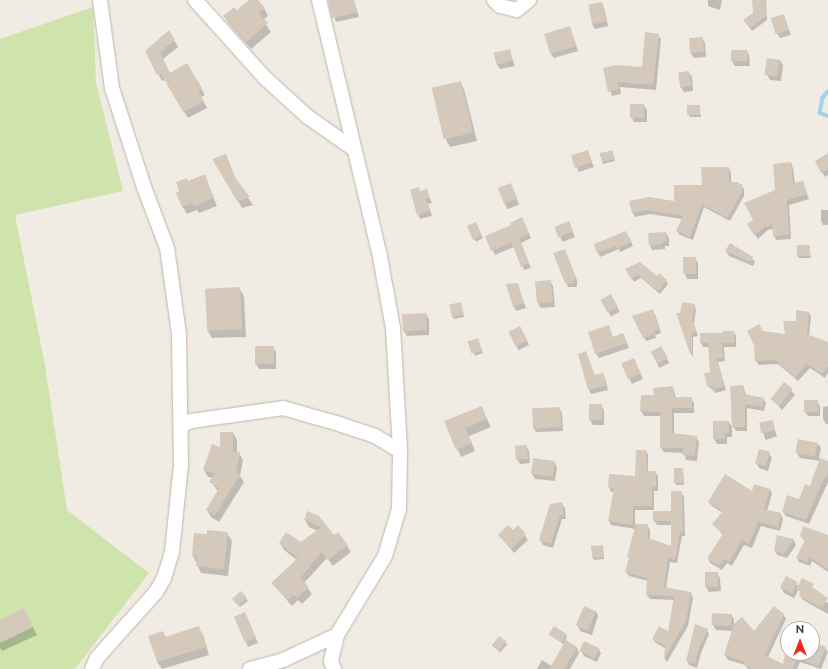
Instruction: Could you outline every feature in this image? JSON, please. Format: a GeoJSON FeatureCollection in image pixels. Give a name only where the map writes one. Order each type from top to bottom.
{"type":"FeatureCollection","features":[{"type":"Feature","properties":{"kind":"street"},"geometry":{"type":"LineString","coordinates":[[92,669],[98,658],[156,592],[164,578],[172,552],[177,522],[181,465],[179,334],[167,248],[144,187],[112,88],[100,0]]}},
{"type":"Feature","properties":{"kind":"street"},"geometry":{"type":"LineString","coordinates":[[195,0],[265,78],[308,117],[355,150]]}},
{"type":"Feature","properties":{"kind":"street"},"geometry":{"type":"LineString","coordinates":[[319,0],[380,257],[393,328],[400,451],[399,509],[385,556],[337,635],[331,661],[334,669]]}},
{"type":"Feature","properties":{"kind":"street"},"geometry":{"type":"LineString","coordinates":[[494,0],[500,6],[517,10],[529,0]]}},
{"type":"Feature","properties":{"kind":"street"},"geometry":{"type":"LineString","coordinates":[[181,426],[191,421],[283,408],[375,436],[400,451]]}},
{"type":"Feature","properties":{"kind":"street"},"geometry":{"type":"LineString","coordinates":[[250,669],[283,660],[337,635]]}},
{"type":"Feature","properties":{"kind":"green space"},"geometry":{"type":"Polygon","coordinates":[[[93,7],[96,82],[123,191],[15,215],[45,365],[67,510],[149,573],[75,669],[0,669],[0,39],[93,7]]]}},
{"type":"Feature","properties":{"kind":"building"},"geometry":{"type":"Polygon","coordinates":[[[249,0],[258,0],[265,8],[258,13],[268,23],[246,42],[223,16],[234,7],[237,10],[249,0]]]}},
{"type":"Feature","properties":{"kind":"building"},"geometry":{"type":"Polygon","coordinates":[[[328,0],[354,0],[357,12],[332,18],[328,0]]]}},
{"type":"Feature","properties":{"kind":"building"},"geometry":{"type":"Polygon","coordinates":[[[752,0],[765,0],[766,16],[750,28],[743,20],[753,13],[752,0]]]}},
{"type":"Feature","properties":{"kind":"building"},"geometry":{"type":"Polygon","coordinates":[[[602,2],[606,22],[592,24],[588,5],[602,2]]]}},
{"type":"Feature","properties":{"kind":"building"},"geometry":{"type":"Polygon","coordinates":[[[784,14],[789,30],[776,34],[771,18],[784,14]]]}},
{"type":"Feature","properties":{"kind":"building"},"geometry":{"type":"Polygon","coordinates":[[[570,26],[576,46],[550,54],[544,34],[570,26]]]}},
{"type":"Feature","properties":{"kind":"building"},"geometry":{"type":"Polygon","coordinates":[[[169,30],[175,40],[160,52],[170,73],[187,63],[202,88],[198,90],[204,101],[183,112],[161,74],[157,75],[145,51],[169,30]]]}},
{"type":"Feature","properties":{"kind":"building"},"geometry":{"type":"Polygon","coordinates":[[[645,32],[659,34],[653,85],[618,82],[619,89],[608,92],[603,68],[616,65],[642,67],[645,32]]]}},
{"type":"Feature","properties":{"kind":"building"},"geometry":{"type":"Polygon","coordinates":[[[703,37],[704,52],[690,53],[689,38],[703,37]]]}},
{"type":"Feature","properties":{"kind":"building"},"geometry":{"type":"Polygon","coordinates":[[[510,49],[513,61],[496,65],[494,53],[510,49]]]}},
{"type":"Feature","properties":{"kind":"building"},"geometry":{"type":"Polygon","coordinates":[[[731,50],[747,50],[747,61],[731,61],[731,50]]]}},
{"type":"Feature","properties":{"kind":"building"},"geometry":{"type":"Polygon","coordinates":[[[767,58],[780,60],[777,77],[764,75],[767,58]]]}},
{"type":"Feature","properties":{"kind":"building"},"geometry":{"type":"Polygon","coordinates":[[[689,71],[691,86],[680,87],[678,73],[689,71]]]}},
{"type":"Feature","properties":{"kind":"building"},"geometry":{"type":"Polygon","coordinates":[[[461,81],[473,133],[444,139],[432,88],[461,81]]]}},
{"type":"Feature","properties":{"kind":"building"},"geometry":{"type":"Polygon","coordinates":[[[630,104],[644,104],[644,118],[630,118],[630,104]]]}},
{"type":"Feature","properties":{"kind":"building"},"geometry":{"type":"Polygon","coordinates":[[[687,105],[700,105],[700,115],[687,115],[687,105]]]}},
{"type":"Feature","properties":{"kind":"building"},"geometry":{"type":"Polygon","coordinates":[[[588,150],[592,162],[575,168],[571,156],[588,150]]]}},
{"type":"Feature","properties":{"kind":"building"},"geometry":{"type":"Polygon","coordinates":[[[612,150],[615,159],[602,163],[600,154],[612,150]]]}},
{"type":"Feature","properties":{"kind":"building"},"geometry":{"type":"Polygon","coordinates":[[[828,153],[828,169],[821,173],[815,161],[828,153]]]}},
{"type":"Feature","properties":{"kind":"building"},"geometry":{"type":"Polygon","coordinates":[[[226,154],[234,176],[250,197],[237,201],[212,159],[226,154]]]}},
{"type":"Feature","properties":{"kind":"building"},"geometry":{"type":"Polygon","coordinates":[[[791,162],[793,184],[803,180],[807,194],[787,200],[789,235],[773,236],[772,223],[754,235],[747,224],[753,220],[744,203],[775,190],[773,164],[791,162]]]}},
{"type":"Feature","properties":{"kind":"building"},"geometry":{"type":"Polygon","coordinates":[[[701,167],[729,167],[729,182],[739,182],[739,184],[742,184],[742,192],[727,218],[702,204],[690,237],[676,231],[683,216],[647,210],[632,213],[629,201],[649,197],[674,201],[674,185],[702,185],[701,167]]]}},
{"type":"Feature","properties":{"kind":"building"},"geometry":{"type":"Polygon","coordinates":[[[205,174],[214,198],[194,206],[192,203],[182,207],[176,193],[179,191],[176,182],[187,178],[188,181],[205,174]]]}},
{"type":"Feature","properties":{"kind":"building"},"geometry":{"type":"Polygon","coordinates":[[[511,183],[517,199],[504,204],[498,188],[511,183]]]}},
{"type":"Feature","properties":{"kind":"building"},"geometry":{"type":"Polygon","coordinates":[[[419,187],[420,191],[427,189],[430,198],[426,199],[430,211],[417,215],[410,190],[419,187]]]}},
{"type":"Feature","properties":{"kind":"building"},"geometry":{"type":"Polygon","coordinates":[[[522,217],[529,233],[519,238],[529,263],[521,267],[512,243],[491,251],[485,236],[511,225],[510,223],[522,217]]]}},
{"type":"Feature","properties":{"kind":"building"},"geometry":{"type":"Polygon","coordinates":[[[569,221],[573,231],[558,237],[554,227],[569,221]]]}},
{"type":"Feature","properties":{"kind":"building"},"geometry":{"type":"Polygon","coordinates":[[[476,222],[482,236],[473,240],[467,226],[476,222]]]}},
{"type":"Feature","properties":{"kind":"building"},"geometry":{"type":"Polygon","coordinates":[[[626,231],[631,242],[617,249],[616,246],[597,253],[594,244],[626,231]]]}},
{"type":"Feature","properties":{"kind":"building"},"geometry":{"type":"Polygon","coordinates":[[[666,232],[667,241],[663,241],[663,244],[649,246],[648,233],[666,232]]]}},
{"type":"Feature","properties":{"kind":"building"},"geometry":{"type":"Polygon","coordinates":[[[730,243],[753,257],[750,262],[725,251],[730,243]]]}},
{"type":"Feature","properties":{"kind":"building"},"geometry":{"type":"Polygon","coordinates":[[[797,245],[810,245],[810,256],[797,256],[797,245]]]}},
{"type":"Feature","properties":{"kind":"building"},"geometry":{"type":"Polygon","coordinates":[[[565,249],[575,275],[575,283],[565,283],[553,253],[565,249]]]}},
{"type":"Feature","properties":{"kind":"building"},"geometry":{"type":"Polygon","coordinates":[[[683,257],[696,257],[696,274],[683,274],[683,257]]]}},
{"type":"Feature","properties":{"kind":"building"},"geometry":{"type":"Polygon","coordinates":[[[640,262],[657,276],[659,273],[667,280],[658,291],[638,275],[631,279],[625,269],[640,262]]]}},
{"type":"Feature","properties":{"kind":"building"},"geometry":{"type":"Polygon","coordinates":[[[551,280],[553,302],[537,303],[535,281],[551,280]]]}},
{"type":"Feature","properties":{"kind":"building"},"geometry":{"type":"Polygon","coordinates":[[[518,283],[523,303],[513,307],[506,284],[518,283]]]}},
{"type":"Feature","properties":{"kind":"building"},"geometry":{"type":"Polygon","coordinates":[[[240,287],[242,329],[207,331],[205,289],[240,287]]]}},
{"type":"Feature","properties":{"kind":"building"},"geometry":{"type":"Polygon","coordinates":[[[611,294],[618,307],[607,313],[600,300],[611,294]]]}},
{"type":"Feature","properties":{"kind":"building"},"geometry":{"type":"Polygon","coordinates":[[[461,302],[464,315],[452,317],[449,305],[461,302]]]}},
{"type":"Feature","properties":{"kind":"building"},"geometry":{"type":"Polygon","coordinates":[[[682,302],[695,304],[692,319],[696,332],[692,333],[692,354],[690,354],[676,313],[680,313],[682,302]]]}},
{"type":"Feature","properties":{"kind":"building"},"geometry":{"type":"Polygon","coordinates":[[[653,309],[659,329],[654,331],[655,334],[643,338],[632,316],[653,309]]]}},
{"type":"Feature","properties":{"kind":"building"},"geometry":{"type":"Polygon","coordinates":[[[796,310],[809,312],[807,334],[828,342],[828,366],[822,374],[807,364],[795,377],[775,360],[755,361],[754,345],[747,331],[759,324],[763,331],[785,334],[783,321],[796,321],[796,310]]]}},
{"type":"Feature","properties":{"kind":"building"},"geometry":{"type":"Polygon","coordinates":[[[426,313],[427,330],[403,331],[402,314],[426,313]]]}},
{"type":"Feature","properties":{"kind":"building"},"geometry":{"type":"Polygon","coordinates":[[[609,325],[613,337],[623,333],[627,343],[595,354],[588,332],[609,325]]]}},
{"type":"Feature","properties":{"kind":"building"},"geometry":{"type":"Polygon","coordinates":[[[520,326],[527,340],[516,346],[508,332],[520,326]]]}},
{"type":"Feature","properties":{"kind":"building"},"geometry":{"type":"Polygon","coordinates":[[[723,331],[734,331],[734,343],[722,343],[723,358],[717,358],[724,386],[713,390],[713,386],[707,386],[704,373],[710,372],[708,343],[700,343],[700,333],[723,333],[723,331]]]}},
{"type":"Feature","properties":{"kind":"building"},"geometry":{"type":"Polygon","coordinates":[[[478,338],[482,350],[472,354],[468,341],[478,338]]]}},
{"type":"Feature","properties":{"kind":"building"},"geometry":{"type":"Polygon","coordinates":[[[255,346],[274,346],[274,364],[255,364],[255,346]]]}},
{"type":"Feature","properties":{"kind":"building"},"geometry":{"type":"Polygon","coordinates":[[[661,346],[668,358],[658,364],[651,352],[661,346]]]}},
{"type":"Feature","properties":{"kind":"building"},"geometry":{"type":"Polygon","coordinates":[[[586,351],[594,375],[603,373],[606,386],[588,390],[578,354],[586,351]]]}},
{"type":"Feature","properties":{"kind":"building"},"geometry":{"type":"Polygon","coordinates":[[[634,358],[641,374],[628,379],[621,364],[634,358]]]}},
{"type":"Feature","properties":{"kind":"building"},"geometry":{"type":"Polygon","coordinates":[[[784,382],[793,389],[779,406],[770,399],[784,382]]]}},
{"type":"Feature","properties":{"kind":"building"},"geometry":{"type":"Polygon","coordinates":[[[743,385],[744,394],[764,398],[762,407],[745,404],[745,427],[732,427],[730,386],[743,385]]]}},
{"type":"Feature","properties":{"kind":"building"},"geometry":{"type":"Polygon","coordinates":[[[673,386],[674,397],[692,397],[692,408],[672,408],[672,433],[697,436],[695,456],[682,455],[683,448],[660,448],[660,412],[640,411],[641,395],[654,395],[653,388],[673,386]]]}},
{"type":"Feature","properties":{"kind":"building"},"geometry":{"type":"Polygon","coordinates":[[[804,400],[818,400],[818,412],[804,412],[804,400]]]}},
{"type":"Feature","properties":{"kind":"building"},"geometry":{"type":"Polygon","coordinates":[[[589,404],[602,404],[602,420],[589,420],[589,404]]]}},
{"type":"Feature","properties":{"kind":"building"},"geometry":{"type":"Polygon","coordinates":[[[482,406],[487,419],[465,428],[472,443],[456,450],[444,421],[482,406]]]}},
{"type":"Feature","properties":{"kind":"building"},"geometry":{"type":"Polygon","coordinates":[[[560,407],[561,427],[533,428],[532,408],[560,407]]]}},
{"type":"Feature","properties":{"kind":"building"},"geometry":{"type":"Polygon","coordinates":[[[773,420],[775,431],[761,433],[759,422],[773,420]]]}},
{"type":"Feature","properties":{"kind":"building"},"geometry":{"type":"Polygon","coordinates":[[[713,421],[729,421],[729,433],[725,433],[725,439],[713,439],[713,421]]]}},
{"type":"Feature","properties":{"kind":"building"},"geometry":{"type":"Polygon","coordinates":[[[220,432],[233,432],[233,451],[240,452],[236,472],[240,475],[215,515],[206,510],[219,488],[209,482],[215,474],[203,470],[212,444],[220,447],[220,432]]]}},
{"type":"Feature","properties":{"kind":"building"},"geometry":{"type":"Polygon","coordinates":[[[798,439],[818,443],[815,457],[795,453],[798,439]]]}},
{"type":"Feature","properties":{"kind":"building"},"geometry":{"type":"Polygon","coordinates":[[[527,445],[528,459],[516,460],[515,446],[527,445]]]}},
{"type":"Feature","properties":{"kind":"building"},"geometry":{"type":"Polygon","coordinates":[[[759,449],[770,452],[766,466],[755,463],[759,449]]]}},
{"type":"Feature","properties":{"kind":"building"},"geometry":{"type":"Polygon","coordinates":[[[636,450],[646,450],[647,471],[656,471],[656,487],[652,487],[652,506],[633,506],[633,525],[608,521],[614,488],[608,488],[609,474],[635,476],[636,450]]]}},
{"type":"Feature","properties":{"kind":"building"},"geometry":{"type":"Polygon","coordinates":[[[533,458],[555,461],[553,477],[531,474],[533,458]]]}},
{"type":"Feature","properties":{"kind":"building"},"geometry":{"type":"Polygon","coordinates":[[[820,458],[828,461],[828,474],[826,479],[824,478],[806,520],[782,512],[787,495],[799,499],[805,484],[810,486],[820,458]]]}},
{"type":"Feature","properties":{"kind":"building"},"geometry":{"type":"Polygon","coordinates":[[[674,468],[683,468],[683,483],[674,483],[674,468]]]}},
{"type":"Feature","properties":{"kind":"building"},"geometry":{"type":"Polygon","coordinates":[[[725,474],[752,491],[754,484],[770,489],[764,509],[781,513],[778,527],[758,522],[749,544],[742,540],[729,562],[724,559],[719,566],[707,558],[723,534],[712,524],[723,511],[708,502],[725,474]]]}},
{"type":"Feature","properties":{"kind":"building"},"geometry":{"type":"Polygon","coordinates":[[[671,491],[682,491],[683,532],[680,532],[675,559],[668,558],[664,587],[691,592],[686,621],[664,659],[665,646],[652,639],[659,626],[668,631],[674,596],[646,595],[647,578],[625,572],[629,557],[627,557],[636,524],[648,524],[648,538],[671,546],[671,521],[653,521],[653,511],[671,511],[671,491]]]}},
{"type":"Feature","properties":{"kind":"building"},"geometry":{"type":"Polygon","coordinates":[[[562,502],[564,514],[560,515],[551,544],[539,540],[550,504],[562,502]]]}},
{"type":"Feature","properties":{"kind":"building"},"geometry":{"type":"Polygon","coordinates":[[[307,511],[319,516],[334,535],[338,532],[348,545],[328,560],[322,552],[300,578],[309,587],[297,598],[294,595],[288,600],[271,583],[298,558],[279,543],[286,532],[301,542],[321,527],[304,520],[307,511]]]}},
{"type":"Feature","properties":{"kind":"building"},"geometry":{"type":"Polygon","coordinates":[[[508,525],[513,530],[518,525],[526,534],[511,549],[498,535],[508,525]]]}},
{"type":"Feature","properties":{"kind":"building"},"geometry":{"type":"Polygon","coordinates":[[[803,526],[828,535],[828,569],[809,557],[808,562],[796,558],[805,540],[800,536],[803,526]]]}},
{"type":"Feature","properties":{"kind":"building"},"geometry":{"type":"Polygon","coordinates":[[[207,530],[228,532],[224,569],[196,566],[197,557],[192,556],[194,533],[207,534],[207,530]]]}},
{"type":"Feature","properties":{"kind":"building"},"geometry":{"type":"Polygon","coordinates":[[[777,535],[794,539],[784,554],[774,551],[777,535]]]}},
{"type":"Feature","properties":{"kind":"building"},"geometry":{"type":"Polygon","coordinates":[[[603,545],[604,557],[592,558],[591,546],[603,545]]]}},
{"type":"Feature","properties":{"kind":"building"},"geometry":{"type":"Polygon","coordinates":[[[705,572],[718,572],[718,587],[705,587],[705,572]]]}},
{"type":"Feature","properties":{"kind":"building"},"geometry":{"type":"Polygon","coordinates":[[[786,576],[798,582],[792,593],[780,588],[786,576]]]}},
{"type":"Feature","properties":{"kind":"building"},"geometry":{"type":"Polygon","coordinates":[[[802,578],[814,584],[812,587],[828,598],[822,608],[799,596],[800,591],[796,590],[802,578]]]}},
{"type":"Feature","properties":{"kind":"building"},"geometry":{"type":"Polygon","coordinates":[[[241,591],[247,598],[238,606],[232,599],[241,591]]]}},
{"type":"Feature","properties":{"kind":"building"},"geometry":{"type":"Polygon","coordinates":[[[584,606],[596,611],[588,630],[576,625],[584,606]]]}},
{"type":"Feature","properties":{"kind":"building"},"geometry":{"type":"Polygon","coordinates":[[[774,606],[784,614],[765,655],[783,664],[784,661],[796,661],[794,669],[753,669],[744,665],[745,662],[724,655],[734,624],[742,617],[754,631],[774,606]]]}},
{"type":"Feature","properties":{"kind":"building"},"geometry":{"type":"Polygon","coordinates":[[[24,608],[33,627],[0,643],[0,620],[24,608]]]}},
{"type":"Feature","properties":{"kind":"building"},"geometry":{"type":"Polygon","coordinates":[[[245,612],[256,638],[245,642],[234,617],[245,612]]]}},
{"type":"Feature","properties":{"kind":"building"},"geometry":{"type":"Polygon","coordinates":[[[712,613],[732,614],[731,626],[711,625],[712,613]]]}},
{"type":"Feature","properties":{"kind":"building"},"geometry":{"type":"Polygon","coordinates":[[[695,624],[708,629],[699,648],[695,664],[686,661],[695,624]]]}},
{"type":"Feature","properties":{"kind":"building"},"geometry":{"type":"Polygon","coordinates":[[[199,626],[206,647],[157,662],[148,636],[163,631],[165,637],[199,626]]]}},
{"type":"Feature","properties":{"kind":"building"},"geometry":{"type":"Polygon","coordinates":[[[554,626],[567,634],[561,642],[549,634],[554,626]]]}},
{"type":"Feature","properties":{"kind":"building"},"geometry":{"type":"Polygon","coordinates":[[[499,636],[506,641],[499,651],[492,646],[499,636]]]}},
{"type":"Feature","properties":{"kind":"building"},"geometry":{"type":"Polygon","coordinates":[[[566,640],[577,647],[564,669],[549,669],[566,640]]]}},
{"type":"Feature","properties":{"kind":"building"},"geometry":{"type":"Polygon","coordinates":[[[584,641],[599,648],[595,658],[579,651],[584,641]]]}},
{"type":"Feature","properties":{"kind":"building"},"geometry":{"type":"Polygon","coordinates":[[[820,644],[826,647],[818,666],[805,661],[820,661],[820,644]]]}},
{"type":"Feature","properties":{"kind":"waterway"},"geometry":{"type":"LineString","coordinates":[[828,92],[823,98],[820,113],[828,116]]}}]}
